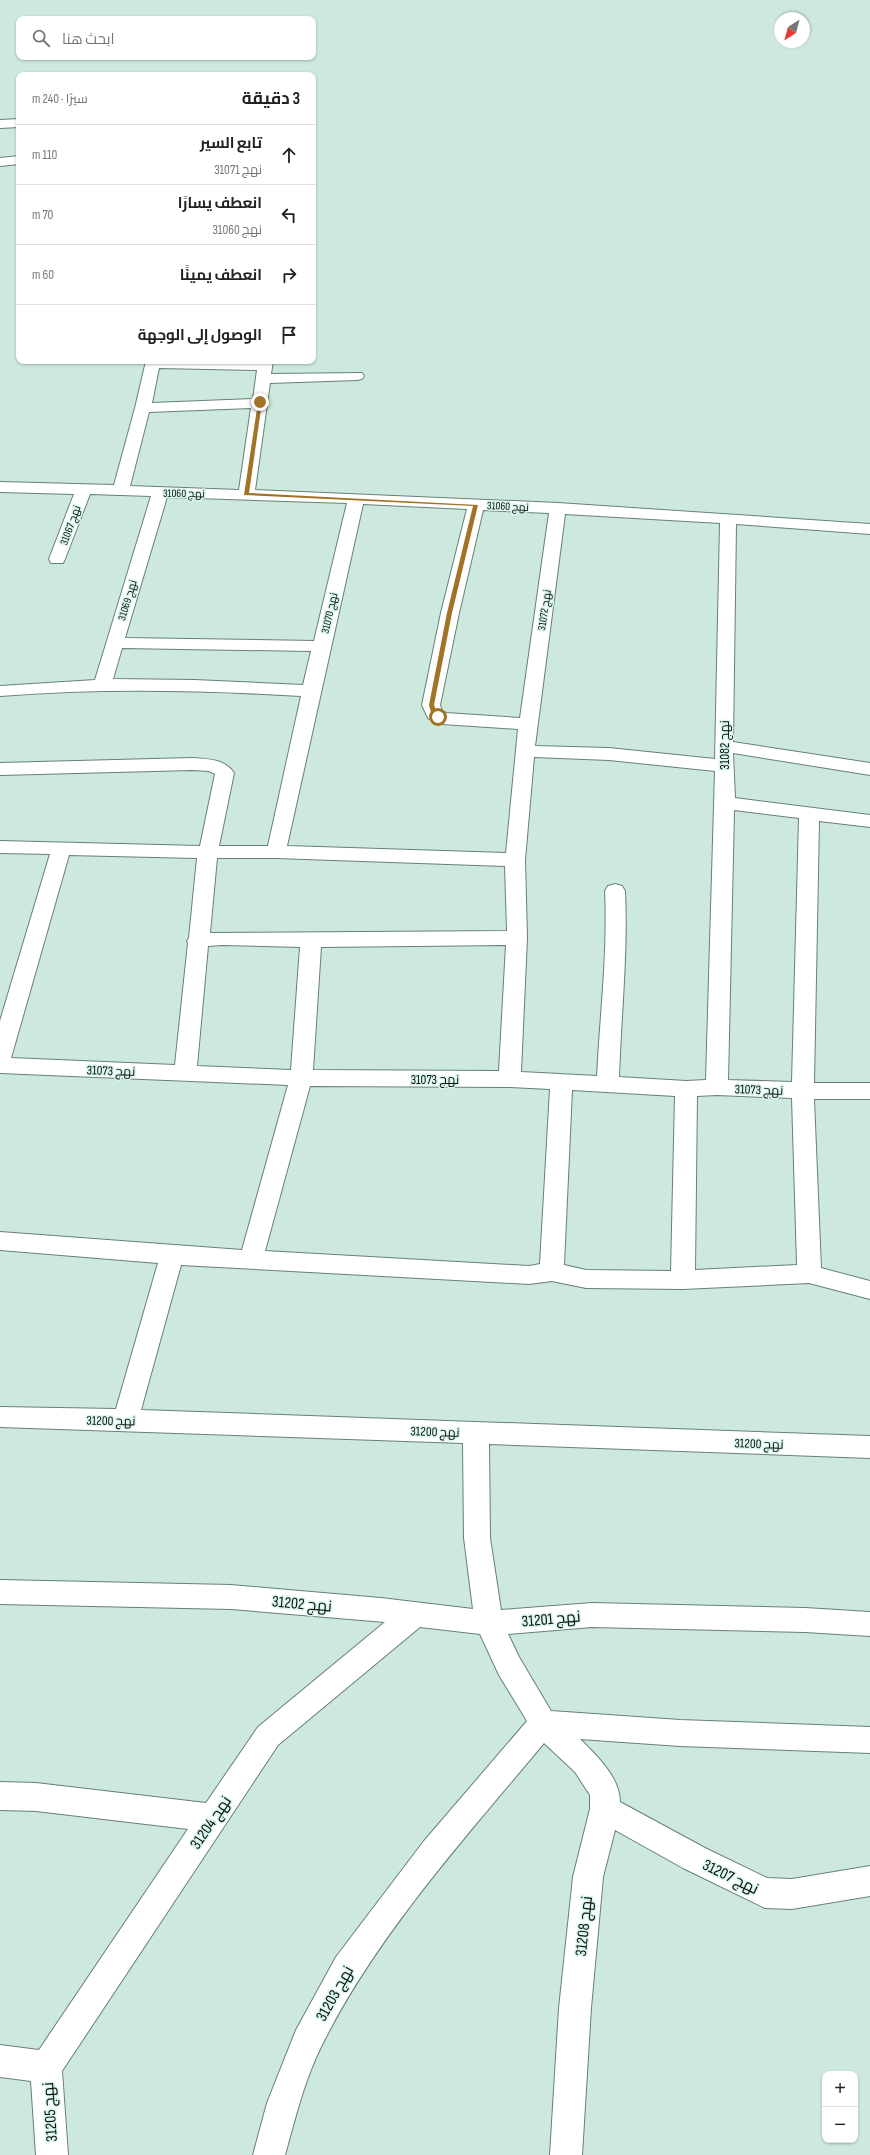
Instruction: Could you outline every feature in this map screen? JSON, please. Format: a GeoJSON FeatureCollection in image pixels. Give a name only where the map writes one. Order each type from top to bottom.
{"type":"FeatureCollection","features":[{"type":"Feature","properties":{"kind":"street"},"geometry":{"type":"LineString","coordinates":[[0,124],[16,123]]}},
{"type":"Feature","properties":{"kind":"street"},"geometry":{"type":"LineString","coordinates":[[0,162],[16,160]]}},
{"type":"Feature","properties":{"kind":"street"},"geometry":{"type":"LineString","coordinates":[[120,492],[143,408],[153,364]]}},
{"type":"Feature","properties":{"kind":"street"},"geometry":{"type":"LineString","coordinates":[[185,364],[357,376]]}},
{"type":"Feature","properties":{"kind":"street"},"geometry":{"type":"LineString","coordinates":[[246,494],[264,369]]}},
{"type":"Feature","properties":{"kind":"street"},"geometry":{"type":"LineString","coordinates":[[143,408],[260,402]]}},
{"type":"Feature","properties":{"kind":"street","name":"نهج 31060"},"geometry":{"type":"LineString","coordinates":[[0,487],[82,491],[356,498],[728,518],[870,529]]}},
{"type":"Feature","properties":{"kind":"street","name":"نهج 31067"},"geometry":{"type":"LineString","coordinates":[[57,560],[82,491]]}},
{"type":"Feature","properties":{"kind":"street","name":"نهج 31069"},"geometry":{"type":"LineString","coordinates":[[102,685],[160,493]]}},
{"type":"Feature","properties":{"kind":"street","name":"نهج 31070"},"geometry":{"type":"LineString","coordinates":[[276,852],[321,646],[356,498]]}},
{"type":"Feature","properties":{"kind":"street"},"geometry":{"type":"LineString","coordinates":[[476,505],[450,613],[431,705],[434,714],[442,718],[529,718]]}},
{"type":"Feature","properties":{"kind":"street","name":"نهج 31072"},"geometry":{"type":"LineString","coordinates":[[510,1079],[516,938],[515,860],[524,751],[558,508]]}},
{"type":"Feature","properties":{"kind":"street","name":"نهج 31082"},"geometry":{"type":"LineString","coordinates":[[717,1088],[725,803],[724,746],[728,518]]}},
{"type":"Feature","properties":{"kind":"street"},"geometry":{"type":"LineString","coordinates":[[114,643],[321,646]]}},
{"type":"Feature","properties":{"kind":"street"},"geometry":{"type":"LineString","coordinates":[[0,691],[51,686],[102,685],[311,691]]}},
{"type":"Feature","properties":{"kind":"street"},"geometry":{"type":"LineString","coordinates":[[724,746],[870,768]]}},
{"type":"Feature","properties":{"kind":"street"},"geometry":{"type":"LineString","coordinates":[[524,751],[609,754],[724,766]]}},
{"type":"Feature","properties":{"kind":"street"},"geometry":{"type":"LineString","coordinates":[[0,769],[192,764],[222,768],[225,773],[225,778],[208,852],[185,1072]]}},
{"type":"Feature","properties":{"kind":"street"},"geometry":{"type":"LineString","coordinates":[[725,803],[870,821]]}},
{"type":"Feature","properties":{"kind":"street"},"geometry":{"type":"LineString","coordinates":[[809,813],[802,1091],[809,1274]]}},
{"type":"Feature","properties":{"kind":"street"},"geometry":{"type":"LineString","coordinates":[[0,847],[61,850],[276,852],[515,860]]}},
{"type":"Feature","properties":{"kind":"street"},"geometry":{"type":"LineString","coordinates":[[0,1058],[61,850]]}},
{"type":"Feature","properties":{"kind":"street"},"geometry":{"type":"LineString","coordinates":[[608,1085],[611,1006],[617,931],[616,891]]}},
{"type":"Feature","properties":{"kind":"street"},"geometry":{"type":"LineString","coordinates":[[198,941],[222,938],[311,940],[516,938]]}},
{"type":"Feature","properties":{"kind":"street"},"geometry":{"type":"LineString","coordinates":[[251,1259],[301,1078],[311,940]]}},
{"type":"Feature","properties":{"kind":"street","name":"نهج 31073"},"geometry":{"type":"LineString","coordinates":[[0,1065],[301,1078],[510,1079],[686,1089],[717,1088],[802,1091],[870,1091]]}},
{"type":"Feature","properties":{"kind":"street"},"geometry":{"type":"LineString","coordinates":[[552,1272],[561,1083]]}},
{"type":"Feature","properties":{"kind":"street"},"geometry":{"type":"LineString","coordinates":[[683,1280],[686,1089]]}},
{"type":"Feature","properties":{"kind":"street"},"geometry":{"type":"LineString","coordinates":[[0,1241],[172,1254],[529,1275],[552,1272],[586,1279],[683,1280],[809,1274],[870,1290]]}},
{"type":"Feature","properties":{"kind":"street"},"geometry":{"type":"LineString","coordinates":[[126,1420],[172,1254]]}},
{"type":"Feature","properties":{"kind":"street","name":"نهج 31200"},"geometry":{"type":"LineString","coordinates":[[0,1417],[476,1432],[870,1447]]}},
{"type":"Feature","properties":{"kind":"street"},"geometry":{"type":"LineString","coordinates":[[476,1432],[478,1538],[488,1623],[509,1666],[543,1723],[680,1733],[870,1740]]}},
{"type":"Feature","properties":{"kind":"street","name":"نهج 31202"},"geometry":{"type":"LineString","coordinates":[[0,1592],[231,1597],[415,1614],[488,1623]]}},
{"type":"Feature","properties":{"kind":"street","name":"نهج 31204"},"geometry":{"type":"LineString","coordinates":[[46,2067],[268,1736],[415,1614]]}},
{"type":"Feature","properties":{"kind":"street","name":"نهج 31201"},"geometry":{"type":"LineString","coordinates":[[488,1623],[592,1615],[805,1620],[870,1624]]}},
{"type":"Feature","properties":{"kind":"street","name":"نهج 31208"},"geometry":{"type":"LineString","coordinates":[[543,1723],[585,1763],[605,1792],[605,1809],[588,1877],[575,2008],[566,2155]]}},
{"type":"Feature","properties":{"kind":"street","name":"نهج 31203"},"geometry":{"type":"LineString","coordinates":[[269,2155],[283,2103],[307,2041],[346,1968],[435,1851],[543,1723]]}},
{"type":"Feature","properties":{"kind":"street"},"geometry":{"type":"LineString","coordinates":[[0,1796],[36,1797],[213,1818]]}},
{"type":"Feature","properties":{"kind":"street","name":"نهج 31207"},"geometry":{"type":"LineString","coordinates":[[605,1809],[694,1858],[765,1893],[792,1894],[870,1881]]}},
{"type":"Feature","properties":{"kind":"street","name":"نهج 31205"},"geometry":{"type":"LineString","coordinates":[[0,2061],[46,2067],[52,2134],[52,2155]]}},
{"type":"Feature","properties":{"kind":"route"},"geometry":{"type":"LineString","coordinates":[[260,402],[246,494],[356,498],[476,505],[472,516],[450,613],[431,705],[434,714],[438,717]]}}]}
